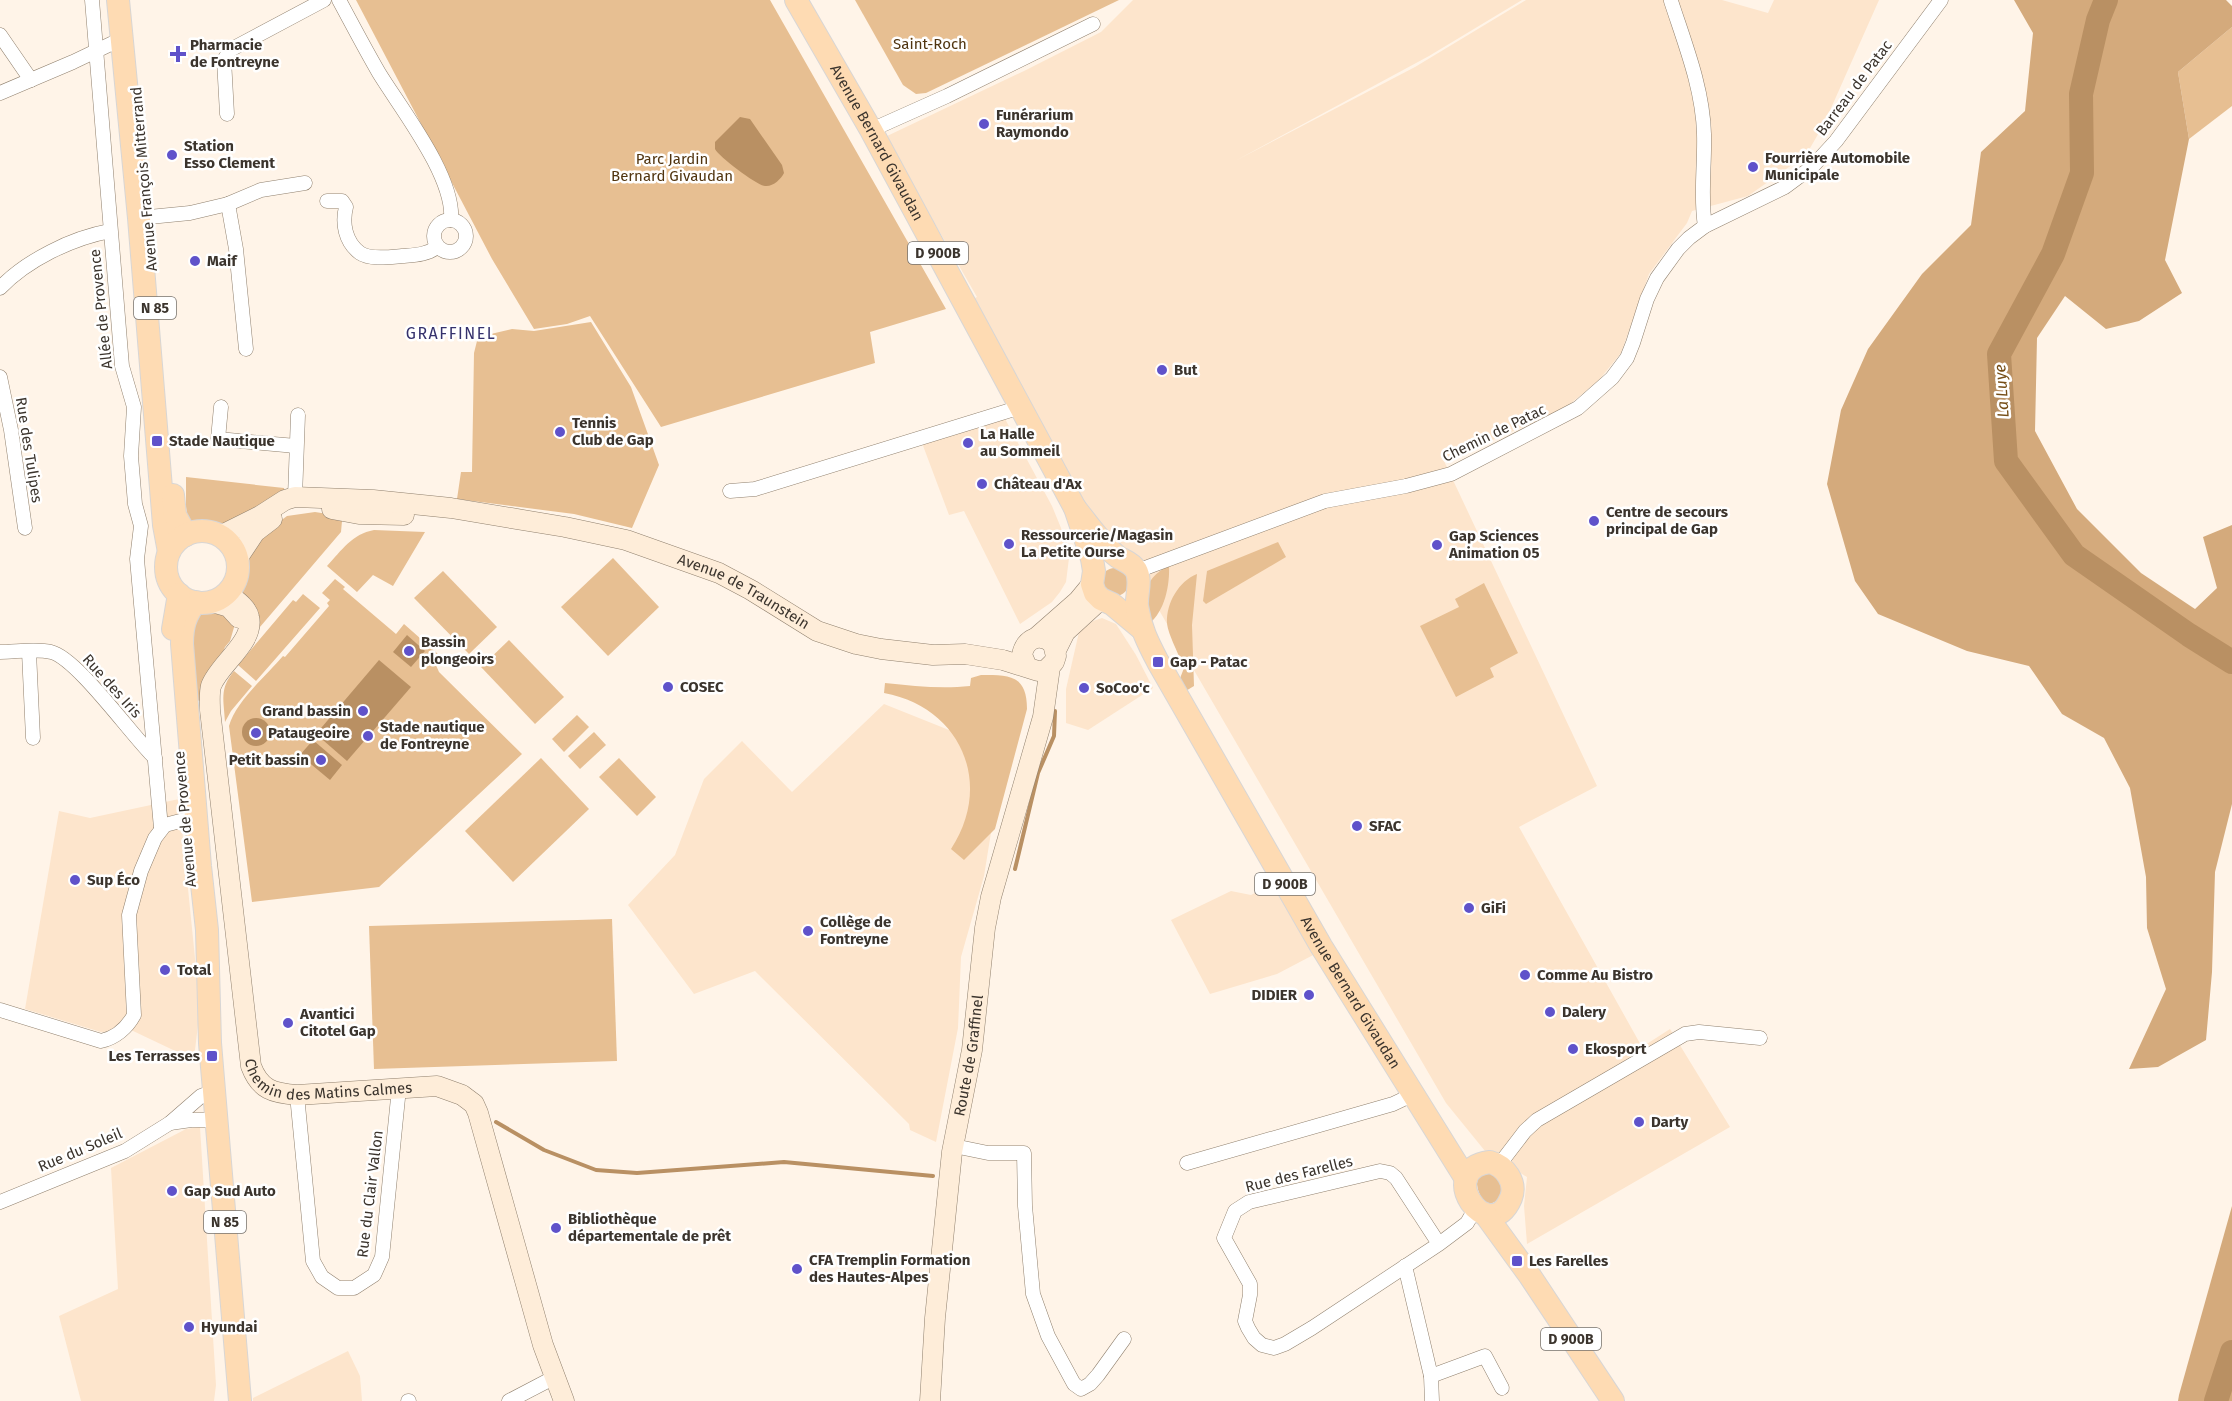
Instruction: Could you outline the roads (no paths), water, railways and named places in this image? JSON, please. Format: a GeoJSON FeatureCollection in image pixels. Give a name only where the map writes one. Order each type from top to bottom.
{"type":"FeatureCollection","features":[{"type":"Feature","properties":{"kind":"main road","name":"Avenue François Mitterrand"},"geometry":{"type":"LineString","coordinates":[[118,0],[118,56],[143,218],[175,515],[186,535]]}},
{"type":"Feature","properties":{"kind":"main road","name":"Avenue François Mitterrand"},"geometry":{"type":"LineString","coordinates":[[118,56],[129,0]]}},
{"type":"Feature","properties":{"kind":"main road","name":"Avenue Bernard Givaudan"},"geometry":{"type":"LineString","coordinates":[[796,0],[871,130],[1075,508]]}},
{"type":"Feature","properties":{"kind":"main road","name":"Avenue François Mitterrand"},"geometry":{"type":"LineString","coordinates":[[143,218],[164,525],[169,552]]}},
{"type":"Feature","properties":{"kind":"main road","name":"D 900B"},"geometry":{"type":"LineString","coordinates":[[1075,508],[1131,574],[1142,629]]}},
{"type":"Feature","properties":{"kind":"main road","name":"D 900B"},"geometry":{"type":"LineString","coordinates":[[1075,508],[1084,531],[1100,590],[1142,629]]}},
{"type":"Feature","properties":{"kind":"main road"},"geometry":{"type":"LineString","coordinates":[[169,552],[176,542],[186,535],[209,532],[228,542],[237,559]]}},
{"type":"Feature","properties":{"kind":"main road","name":"N 85"},"geometry":{"type":"LineString","coordinates":[[169,552],[166,563],[171,586],[203,598]]}},
{"type":"Feature","properties":{"kind":"main road","name":"Avenue de Provence"},"geometry":{"type":"LineString","coordinates":[[210,1043],[202,1003],[184,820],[173,635],[174,616],[236,577],[237,559]]}},
{"type":"Feature","properties":{"kind":"main road"},"geometry":{"type":"LineString","coordinates":[[1105,561],[1131,574],[1130,599],[1122,604],[1100,590],[1105,561]]}},
{"type":"Feature","properties":{"kind":"main road","name":"Avenue de Provence"},"geometry":{"type":"LineString","coordinates":[[203,598],[186,614],[182,634],[202,891],[206,916],[210,1043],[240,1401]]}},
{"type":"Feature","properties":{"kind":"main road","name":"Avenue Bernard Givaudan"},"geometry":{"type":"LineString","coordinates":[[1142,629],[1187,715],[1288,891],[1466,1179]]}},
{"type":"Feature","properties":{"kind":"main road","name":"Avenue Bernard Givaudan"},"geometry":{"type":"LineString","coordinates":[[1438,1133],[1459,1149],[1491,1164]]}},
{"type":"Feature","properties":{"kind":"main road"},"geometry":{"type":"LineString","coordinates":[[1491,1164],[1508,1174],[1512,1186],[1511,1197],[1496,1214],[1480,1212],[1466,1194],[1466,1179],[1470,1172],[1491,1164]]}},
{"type":"Feature","properties":{"kind":"main road","name":"D 900B"},"geometry":{"type":"LineString","coordinates":[[1508,1202],[1511,1227],[1530,1276]]}},
{"type":"Feature","properties":{"kind":"main road","name":"D 900B"},"geometry":{"type":"LineString","coordinates":[[1480,1212],[1530,1276],[1613,1401]]}},
{"type":"Feature","properties":{"kind":"street","name":"Allée de Provence"},"geometry":{"type":"LineString","coordinates":[[92,0],[118,56],[110,231],[122,366],[134,407],[131,456],[135,504],[141,526],[137,558],[161,828]]}},
{"type":"Feature","properties":{"kind":"street"},"geometry":{"type":"LineString","coordinates":[[226,114],[224,60],[230,50],[324,0]]}},
{"type":"Feature","properties":{"kind":"street"},"geometry":{"type":"LineString","coordinates":[[339,0],[380,75],[409,115],[444,182],[451,201],[451,220]]}},
{"type":"Feature","properties":{"kind":"street","name":"Barreau de Patac"},"geometry":{"type":"LineString","coordinates":[[1719,219],[1785,187],[1812,167],[1836,141],[1941,0]]}},
{"type":"Feature","properties":{"kind":"street"},"geometry":{"type":"LineString","coordinates":[[1671,1],[1688,50],[1702,112],[1704,133],[1702,204],[1705,226]]}},
{"type":"Feature","properties":{"kind":"street"},"geometry":{"type":"LineString","coordinates":[[871,130],[899,112],[1093,24]]}},
{"type":"Feature","properties":{"kind":"street"},"geometry":{"type":"LineString","coordinates":[[0,35],[31,80]]}},
{"type":"Feature","properties":{"kind":"street"},"geometry":{"type":"LineString","coordinates":[[0,93],[73,62],[118,56]]}},
{"type":"Feature","properties":{"kind":"street"},"geometry":{"type":"LineString","coordinates":[[143,218],[190,213],[228,204],[261,190],[305,183]]}},
{"type":"Feature","properties":{"kind":"street"},"geometry":{"type":"LineString","coordinates":[[327,201],[342,201],[346,207],[344,230],[360,253],[399,256],[426,253],[437,247]]}},
{"type":"Feature","properties":{"kind":"street"},"geometry":{"type":"LineString","coordinates":[[228,204],[236,249],[246,349]]}},
{"type":"Feature","properties":{"kind":"street","name":"Chemin de Patac"},"geometry":{"type":"LineString","coordinates":[[1131,574],[1325,501],[1406,486],[1451,474],[1564,417],[1602,388],[1627,358],[1656,278],[1689,238],[1719,219]]}},
{"type":"Feature","properties":{"kind":"street"},"geometry":{"type":"LineString","coordinates":[[445,220],[462,225],[465,231],[465,243],[461,248],[449,252],[437,247],[433,235],[435,229],[445,220]]}},
{"type":"Feature","properties":{"kind":"street"},"geometry":{"type":"LineString","coordinates":[[0,288],[34,259],[98,233],[110,231]]}},
{"type":"Feature","properties":{"kind":"street","name":"Rue des Tulipes"},"geometry":{"type":"LineString","coordinates":[[0,377],[11,430],[25,528]]}},
{"type":"Feature","properties":{"kind":"street"},"geometry":{"type":"LineString","coordinates":[[221,407],[218,439],[296,446]]}},
{"type":"Feature","properties":{"kind":"street"},"geometry":{"type":"LineString","coordinates":[[730,491],[755,489],[1022,407]]}},
{"type":"Feature","properties":{"kind":"street"},"geometry":{"type":"LineString","coordinates":[[295,497],[298,416]]}},
{"type":"Feature","properties":{"kind":"street","name":"Avenue de Traunstein"},"geometry":{"type":"LineString","coordinates":[[220,536],[285,500],[295,497],[378,501],[451,508],[522,519],[626,540],[696,564],[752,590],[817,631],[856,644],[905,653],[965,654],[1041,663]]}},
{"type":"Feature","properties":{"kind":"street","name":"Avenue de Traunstein"},"geometry":{"type":"LineString","coordinates":[[237,559],[255,532],[283,512],[300,508],[323,508],[359,514],[522,519]]}},
{"type":"Feature","properties":{"kind":"street"},"geometry":{"type":"LineString","coordinates":[[1032,640],[1078,601],[1100,590]]}},
{"type":"Feature","properties":{"kind":"street"},"geometry":{"type":"LineString","coordinates":[[1041,663],[1100,590]]}},
{"type":"Feature","properties":{"kind":"street","name":"Chemin des Matins Calmes"},"geometry":{"type":"LineString","coordinates":[[203,598],[229,607],[237,614],[242,624],[232,656],[216,676],[209,696],[251,1066],[256,1079],[268,1089],[279,1094],[297,1095],[437,1086],[462,1095],[474,1104],[543,1345],[564,1401]]}},
{"type":"Feature","properties":{"kind":"street"},"geometry":{"type":"LineString","coordinates":[[1032,640],[1049,640],[1041,663]]}},
{"type":"Feature","properties":{"kind":"street","name":"Avenue de Traunstein"},"geometry":{"type":"LineString","coordinates":[[965,654],[1032,640]]}},
{"type":"Feature","properties":{"kind":"street","name":"Route de Graffinel"},"geometry":{"type":"LineString","coordinates":[[930,1401],[935,1318],[954,1146],[972,1050],[985,928],[991,897],[1042,717],[1041,663],[1022,655],[1032,640]]}},
{"type":"Feature","properties":{"kind":"street","name":"Rue des Iris"},"geometry":{"type":"LineString","coordinates":[[0,652],[50,651],[66,660],[83,676],[155,758]]}},
{"type":"Feature","properties":{"kind":"street"},"geometry":{"type":"LineString","coordinates":[[29,652],[33,738]]}},
{"type":"Feature","properties":{"kind":"street"},"geometry":{"type":"LineString","coordinates":[[0,1010],[101,1041],[111,1039],[129,1023],[134,1015],[129,915],[141,871],[161,828],[184,820],[189,812],[187,782],[192,755]]}},
{"type":"Feature","properties":{"kind":"street"},"geometry":{"type":"LineString","coordinates":[[184,820],[192,826],[195,879],[202,891]]}},
{"type":"Feature","properties":{"kind":"street"},"geometry":{"type":"LineString","coordinates":[[1491,1164],[1537,1120],[1678,1038],[1699,1032],[1760,1038]]}},
{"type":"Feature","properties":{"kind":"street","name":"Rue du Clair Vallon"},"geometry":{"type":"LineString","coordinates":[[297,1095],[312,1261],[322,1278],[338,1288],[354,1288],[374,1275],[382,1257],[399,1089]]}},
{"type":"Feature","properties":{"kind":"street","name":"Rue du Soleil"},"geometry":{"type":"LineString","coordinates":[[0,1202],[125,1151],[170,1123],[201,1096],[214,1091]]}},
{"type":"Feature","properties":{"kind":"street"},"geometry":{"type":"LineString","coordinates":[[1187,1163],[1393,1104],[1412,1095]]}},
{"type":"Feature","properties":{"kind":"street","name":"Rue du Soleil"},"geometry":{"type":"LineString","coordinates":[[170,1123],[216,1120]]}},
{"type":"Feature","properties":{"kind":"street"},"geometry":{"type":"LineString","coordinates":[[954,1146],[988,1153],[1024,1153],[1025,1206],[1033,1294],[1048,1336],[1074,1384],[1081,1389],[1090,1384],[1124,1339]]}},
{"type":"Feature","properties":{"kind":"street","name":"Rue des Farelles"},"geometry":{"type":"LineString","coordinates":[[1380,1171],[1390,1173],[1396,1178],[1438,1244],[1312,1328],[1274,1348],[1262,1345],[1248,1328],[1245,1321],[1250,1284],[1224,1238],[1235,1211],[1249,1202],[1380,1171]]}},
{"type":"Feature","properties":{"kind":"street"},"geometry":{"type":"LineString","coordinates":[[1438,1244],[1480,1212]]}},
{"type":"Feature","properties":{"kind":"street"},"geometry":{"type":"LineString","coordinates":[[1406,1266],[1431,1376],[1432,1401]]}},
{"type":"Feature","properties":{"kind":"street"},"geometry":{"type":"LineString","coordinates":[[1431,1376],[1485,1356],[1502,1388]]}},
{"type":"Feature","properties":{"kind":"street"},"geometry":{"type":"LineString","coordinates":[[509,1401],[555,1377]]}},
{"type":"Feature","properties":{"kind":"waterway","name":"La Luye"},"geometry":{"type":"LineString","coordinates":[[2106,0],[2098,20],[2081,94],[2082,173],[2053,254],[1999,354],[2006,461],[2074,555],[2232,662]]}},
{"type":"Feature","properties":{"kind":"waterway"},"geometry":{"type":"LineString","coordinates":[[1015,869],[1038,773],[1054,736],[1055,711]]}},
{"type":"Feature","properties":{"kind":"waterway"},"geometry":{"type":"LineString","coordinates":[[496,1122],[544,1150],[596,1170],[637,1173],[784,1162],[933,1176]]}},
{"type":"Feature","properties":{"kind":"waterway","name":"La Luye"},"geometry":{"type":"LineString","coordinates":[[2216,1401],[2232,1352]]}},
{"type":"Feature","properties":{"kind":"place","name":"Pharmacie de Fontreyne"},"geometry":{"type":"Point","coordinates":[178,54]}},
{"type":"Feature","properties":{"kind":"place","name":"Funérarium Raymondo"},"geometry":{"type":"Point","coordinates":[984,124]}},
{"type":"Feature","properties":{"kind":"place","name":"Station Esso Clement"},"geometry":{"type":"Point","coordinates":[172,155]}},
{"type":"Feature","properties":{"kind":"place","name":"Fourrière Automobile Municipale"},"geometry":{"type":"Point","coordinates":[1753,167]}},
{"type":"Feature","properties":{"kind":"place","name":"Maif"},"geometry":{"type":"Point","coordinates":[195,261]}},
{"type":"Feature","properties":{"kind":"place","name":"But"},"geometry":{"type":"Point","coordinates":[1162,370]}},
{"type":"Feature","properties":{"kind":"place","name":"Tennis Club de Gap"},"geometry":{"type":"Point","coordinates":[560,432]}},
{"type":"Feature","properties":{"kind":"place","name":"Stade Nautique"},"geometry":{"type":"Point","coordinates":[157,441]}},
{"type":"Feature","properties":{"kind":"place","name":"La Halle au Sommeil"},"geometry":{"type":"Point","coordinates":[968,443]}},
{"type":"Feature","properties":{"kind":"place","name":"Château d'Ax"},"geometry":{"type":"Point","coordinates":[982,484]}},
{"type":"Feature","properties":{"kind":"place","name":"Centre de secours principal de Gap"},"geometry":{"type":"Point","coordinates":[1594,521]}},
{"type":"Feature","properties":{"kind":"place","name":"Ressourcerie/Magasin La Petite Ourse"},"geometry":{"type":"Point","coordinates":[1009,544]}},
{"type":"Feature","properties":{"kind":"place","name":"Gap Sciences Animation 05"},"geometry":{"type":"Point","coordinates":[1437,545]}},
{"type":"Feature","properties":{"kind":"place","name":"Bassin plongeoirs"},"geometry":{"type":"Point","coordinates":[409,651]}},
{"type":"Feature","properties":{"kind":"place","name":"Gap - Patac"},"geometry":{"type":"Point","coordinates":[1158,662]}},
{"type":"Feature","properties":{"kind":"place","name":"COSEC"},"geometry":{"type":"Point","coordinates":[668,687]}},
{"type":"Feature","properties":{"kind":"place","name":"SoCoo'c"},"geometry":{"type":"Point","coordinates":[1084,688]}},
{"type":"Feature","properties":{"kind":"place","name":"Grand bassin"},"geometry":{"type":"Point","coordinates":[363,711]}},
{"type":"Feature","properties":{"kind":"place","name":"Pataugeoire"},"geometry":{"type":"Point","coordinates":[256,733]}},
{"type":"Feature","properties":{"kind":"place","name":"Stade nautique de Fontreyne"},"geometry":{"type":"Point","coordinates":[368,736]}},
{"type":"Feature","properties":{"kind":"place","name":"Petit bassin"},"geometry":{"type":"Point","coordinates":[321,760]}},
{"type":"Feature","properties":{"kind":"place","name":"SFAC"},"geometry":{"type":"Point","coordinates":[1357,826]}},
{"type":"Feature","properties":{"kind":"place","name":"Sup Éco"},"geometry":{"type":"Point","coordinates":[75,880]}},
{"type":"Feature","properties":{"kind":"place","name":"GiFi"},"geometry":{"type":"Point","coordinates":[1469,908]}},
{"type":"Feature","properties":{"kind":"place","name":"Collège de Fontreyne"},"geometry":{"type":"Point","coordinates":[808,931]}},
{"type":"Feature","properties":{"kind":"place","name":"Total"},"geometry":{"type":"Point","coordinates":[165,970]}},
{"type":"Feature","properties":{"kind":"place","name":"Comme Au Bistro"},"geometry":{"type":"Point","coordinates":[1525,975]}},
{"type":"Feature","properties":{"kind":"place","name":"DIDIER"},"geometry":{"type":"Point","coordinates":[1309,995]}},
{"type":"Feature","properties":{"kind":"place","name":"Dalery"},"geometry":{"type":"Point","coordinates":[1550,1012]}},
{"type":"Feature","properties":{"kind":"place","name":"Avantici Citotel Gap"},"geometry":{"type":"Point","coordinates":[288,1023]}},
{"type":"Feature","properties":{"kind":"place","name":"Ekosport"},"geometry":{"type":"Point","coordinates":[1573,1049]}},
{"type":"Feature","properties":{"kind":"place","name":"Les Terrasses"},"geometry":{"type":"Point","coordinates":[212,1056]}},
{"type":"Feature","properties":{"kind":"place","name":"Darty"},"geometry":{"type":"Point","coordinates":[1639,1122]}},
{"type":"Feature","properties":{"kind":"place","name":"Gap Sud Auto"},"geometry":{"type":"Point","coordinates":[172,1191]}},
{"type":"Feature","properties":{"kind":"place","name":"Bibliothèque départementale de prêt"},"geometry":{"type":"Point","coordinates":[556,1228]}},
{"type":"Feature","properties":{"kind":"place","name":"Les Farelles"},"geometry":{"type":"Point","coordinates":[1517,1261]}},
{"type":"Feature","properties":{"kind":"place","name":"CFA Tremplin Formation des Hautes-Alpes"},"geometry":{"type":"Point","coordinates":[797,1269]}},
{"type":"Feature","properties":{"kind":"place","name":"Hyundai"},"geometry":{"type":"Point","coordinates":[189,1327]}},
{"type":"Feature","properties":{"kind":"district","name":"GRAFFINEL"},"geometry":{"type":"Point","coordinates":[451,333]}},
{"type":"Feature","properties":{"kind":"park label","name":"Saint-Roch"},"geometry":{"type":"Point","coordinates":[930,44]}},
{"type":"Feature","properties":{"kind":"park label","name":"Parc Jardin Bernard Givaudan"},"geometry":{"type":"Point","coordinates":[672,168]}}]}
